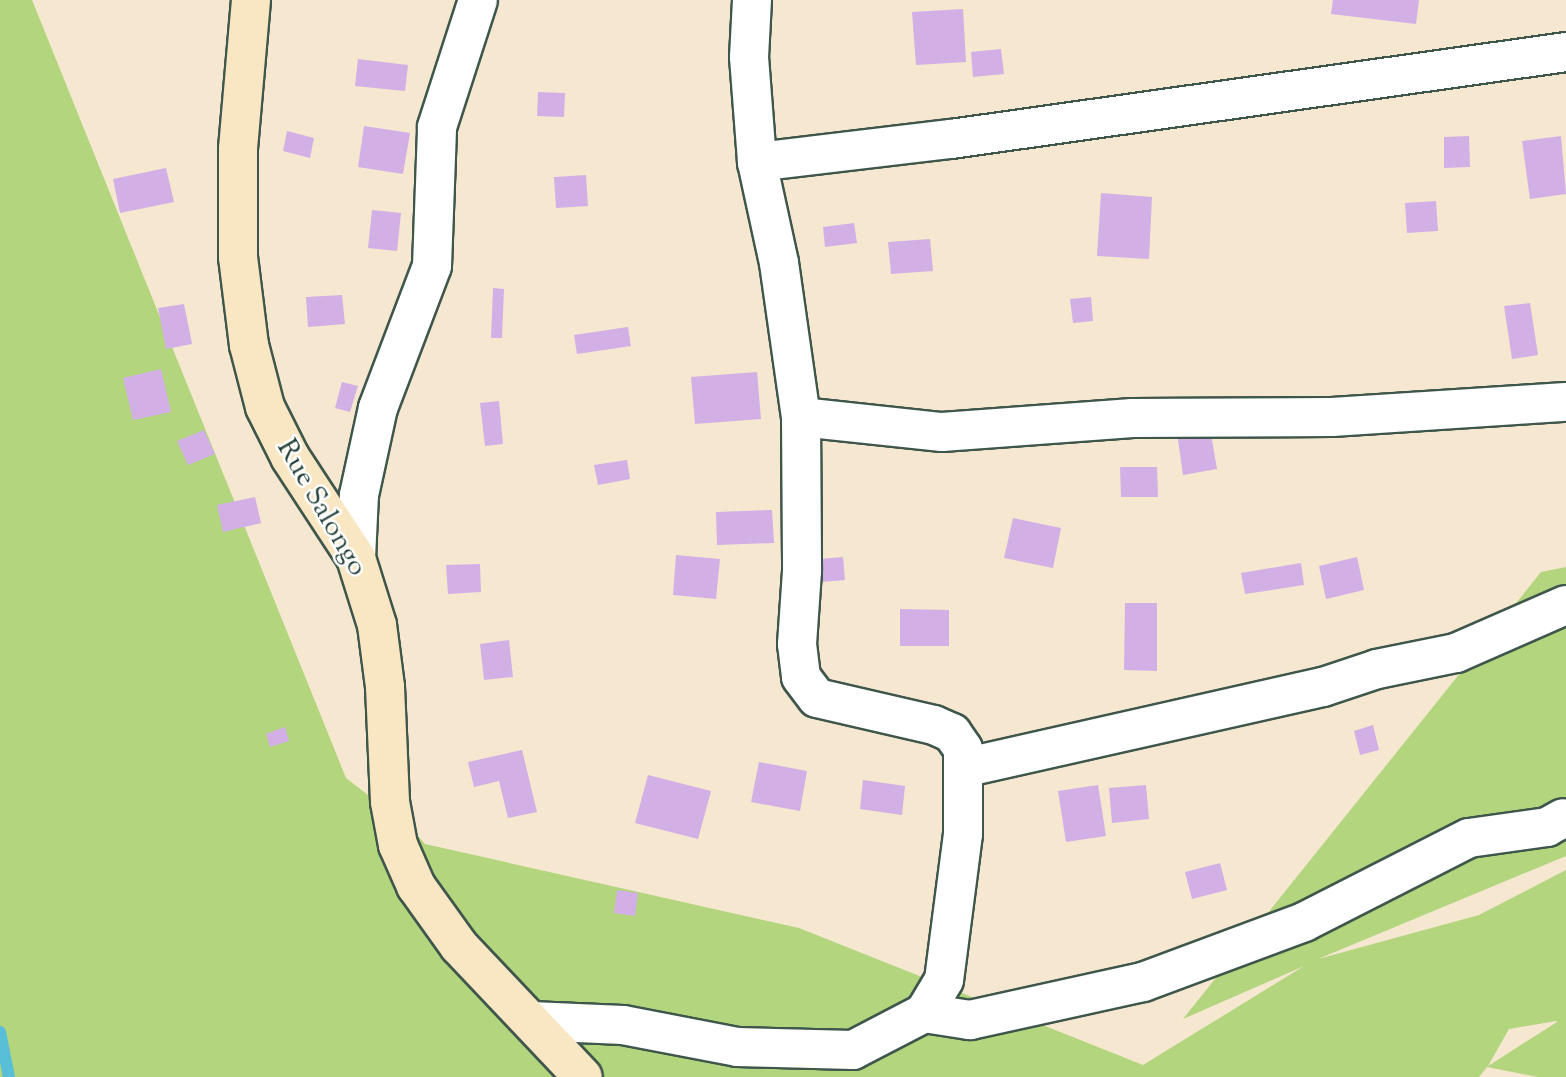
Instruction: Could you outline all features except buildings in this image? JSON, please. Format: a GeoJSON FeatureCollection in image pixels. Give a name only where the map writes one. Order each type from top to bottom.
{"type":"FeatureCollection","features":[{"type":"Feature","properties":{"kind":"street","name":"Rue Salongo"},"geometry":{"type":"LineString","coordinates":[[251,0],[238,149],[238,257],[249,345],[265,407],[290,457],[356,558],[377,625],[386,687],[390,802],[398,845],[416,886],[459,946],[583,1077]]}},
{"type":"Feature","properties":{"kind":"street"},"geometry":{"type":"LineString","coordinates":[[356,558],[359,495],[378,408],[432,267],[437,127],[478,0]]}},
{"type":"Feature","properties":{"kind":"street"},"geometry":{"type":"LineString","coordinates":[[531,1021],[623,1025],[737,1047],[853,1050],[924,1013],[944,980],[963,834],[963,749],[952,733],[817,698],[801,677],[797,644],[802,571],[802,417],[779,263],[757,162],[749,57],[752,0]]}},
{"type":"Feature","properties":{"kind":"street"},"geometry":{"type":"LineString","coordinates":[[757,162],[951,139],[1566,52]]}},
{"type":"Feature","properties":{"kind":"street"},"geometry":{"type":"LineString","coordinates":[[802,417],[942,432],[1132,418],[1332,417],[1566,402]]}},
{"type":"Feature","properties":{"kind":"street"},"geometry":{"type":"LineString","coordinates":[[963,768],[1323,687],[1377,669],[1456,653],[1566,605]]}},
{"type":"Feature","properties":{"kind":"street"},"geometry":{"type":"LineString","coordinates":[[924,1013],[970,1020],[1143,982],[1304,922],[1469,838],[1547,827],[1563,818]]}},
{"type":"Feature","properties":{"kind":"green space"},"geometry":{"type":"Polygon","coordinates":[[[0,0],[32,0],[346,778],[412,829],[425,844],[799,928],[1143,1065],[1304,966],[1183,1019],[1541,572],[1566,567],[1566,856],[1318,959],[1479,915],[1566,870],[1566,1077],[1538,1077],[1487,1067],[1479,1077],[0,1077],[0,0]],[[1557,1022],[1509,1029],[1488,1066],[1557,1022]]]}},
{"type":"Feature","properties":{"kind":"waterway"},"geometry":{"type":"LineString","coordinates":[[0,1032],[9,1077]]}}]}
